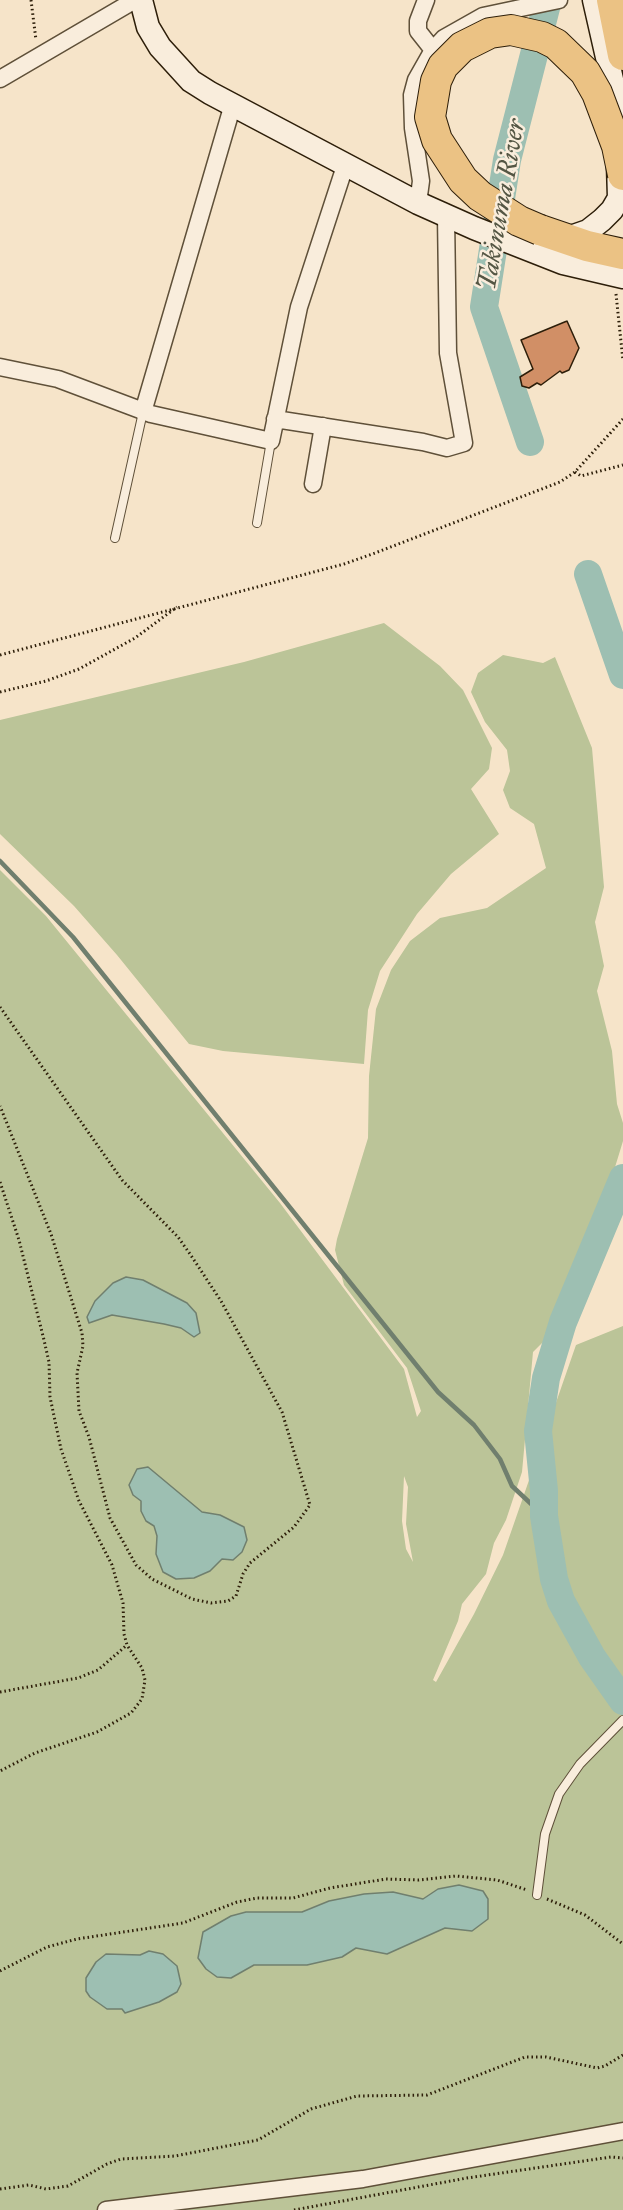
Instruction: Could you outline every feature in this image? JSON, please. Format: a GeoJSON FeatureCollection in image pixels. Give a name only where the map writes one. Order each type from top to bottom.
{"type":"FeatureCollection","features":[{"type":"Feature","properties":{"kind":"highway"},"geometry":{"type":"LineString","coordinates":[[612,0],[623,55]]}},
{"type":"Feature","properties":{"kind":"highway"},"geometry":{"type":"LineString","coordinates":[[619,273],[543,240],[471,188],[448,161],[437,140],[430,117],[436,81],[443,66],[462,47],[490,33],[512,30],[542,37],[556,44],[585,72],[597,93],[617,146],[623,175]]}},
{"type":"Feature","properties":{"kind":"street"},"geometry":{"type":"LineString","coordinates":[[0,79],[135,0]]}},
{"type":"Feature","properties":{"kind":"street"},"geometry":{"type":"LineString","coordinates":[[141,0],[148,27],[174,65],[191,81],[446,216],[474,228],[543,240],[588,231],[612,210],[619,198],[616,97],[594,0]]}},
{"type":"Feature","properties":{"kind":"street"},"geometry":{"type":"LineString","coordinates":[[426,0],[418,21],[418,31],[433,50]]}},
{"type":"Feature","properties":{"kind":"street"},"geometry":{"type":"LineString","coordinates":[[418,203],[421,181],[412,120],[412,95],[416,80],[433,50],[444,38],[483,16],[559,0]]}},
{"type":"Feature","properties":{"kind":"street"},"geometry":{"type":"LineString","coordinates":[[142,412],[233,104]]}},
{"type":"Feature","properties":{"kind":"street"},"geometry":{"type":"LineString","coordinates":[[0,367],[58,379],[142,412],[271,441],[299,307],[346,162]]}},
{"type":"Feature","properties":{"kind":"street"},"geometry":{"type":"LineString","coordinates":[[275,419],[423,442],[447,448],[464,443],[448,353],[446,216]]}},
{"type":"Feature","properties":{"kind":"street"},"geometry":{"type":"LineString","coordinates":[[543,240],[563,263],[619,273]]}},
{"type":"Feature","properties":{"kind":"street"},"geometry":{"type":"LineString","coordinates":[[313,484],[323,426]]}},
{"type":"Feature","properties":{"kind":"street"},"geometry":{"type":"LineString","coordinates":[[106,2210],[363,2179],[623,2132]]}},
{"type":"Feature","properties":{"kind":"lane"},"geometry":{"type":"LineString","coordinates":[[115,538],[142,412]]}},
{"type":"Feature","properties":{"kind":"lane"},"geometry":{"type":"LineString","coordinates":[[257,523],[271,441]]}},
{"type":"Feature","properties":{"kind":"lane"},"geometry":{"type":"LineString","coordinates":[[537,1895],[545,1834],[559,1794],[580,1764],[623,1720]]}},
{"type":"Feature","properties":{"kind":"path"},"geometry":{"type":"LineString","coordinates":[[31,0],[38,56]]}},
{"type":"Feature","properties":{"kind":"path"},"geometry":{"type":"LineString","coordinates":[[619,273],[623,361]]}},
{"type":"Feature","properties":{"kind":"path"},"geometry":{"type":"LineString","coordinates":[[0,655],[344,564],[560,482],[575,472],[623,419]]}},
{"type":"Feature","properties":{"kind":"path"},"geometry":{"type":"LineString","coordinates":[[575,472],[581,476],[623,465]]}},
{"type":"Feature","properties":{"kind":"path"},"geometry":{"type":"LineString","coordinates":[[0,692],[46,681],[79,669],[135,638],[179,606]]}},
{"type":"Feature","properties":{"kind":"path"},"geometry":{"type":"LineString","coordinates":[[0,1007],[122,1180],[171,1229],[190,1254],[221,1301],[282,1412],[310,1505],[294,1527],[250,1563],[243,1574],[236,1596],[228,1601],[211,1603],[192,1599],[152,1578],[136,1565],[110,1518],[89,1437],[79,1411],[77,1373],[83,1346],[82,1333],[51,1234],[0,1106]]}},
{"type":"Feature","properties":{"kind":"path"},"geometry":{"type":"LineString","coordinates":[[0,1182],[20,1240],[47,1351],[50,1397],[61,1449],[79,1501],[112,1565],[123,1603],[124,1634],[127,1645],[142,1668],[145,1680],[142,1699],[136,1708],[97,1732],[35,1753],[0,1771]]}},
{"type":"Feature","properties":{"kind":"path"},"geometry":{"type":"LineString","coordinates":[[0,1692],[78,1678],[98,1670],[127,1645]]}},
{"type":"Feature","properties":{"kind":"path"},"geometry":{"type":"LineString","coordinates":[[0,1971],[47,1947],[77,1939],[183,1923],[237,1902],[257,1898],[293,1898],[330,1888],[386,1879],[419,1880],[471,1876],[497,1880],[585,1915],[623,1944]]}},
{"type":"Feature","properties":{"kind":"path"},"geometry":{"type":"LineString","coordinates":[[0,2189],[29,2185],[56,2189],[68,2186],[106,2164],[121,2159],[176,2156],[258,2140],[311,2109],[357,2096],[428,2095],[525,2057],[546,2057],[597,2068],[623,2055]]}},
{"type":"Feature","properties":{"kind":"path"},"geometry":{"type":"LineString","coordinates":[[294,2210],[467,2178],[601,2158],[623,2158]]}},
{"type":"Feature","properties":{"kind":"shaded area"},"geometry":{"type":"Polygon","coordinates":[[[384,623],[440,666],[463,690],[492,748],[489,769],[471,789],[499,834],[451,874],[417,914],[380,971],[368,1010],[364,1064],[223,1051],[189,1044],[74,906],[0,834],[0,720],[244,662],[384,623]]]}},
{"type":"Feature","properties":{"kind":"shaded area"},"geometry":{"type":"Polygon","coordinates":[[[503,655],[543,663],[555,657],[592,748],[604,887],[595,922],[604,966],[597,991],[612,1051],[617,1104],[623,1123],[623,1141],[612,1177],[561,1306],[546,1339],[533,1352],[522,1472],[506,1520],[494,1543],[486,1574],[462,1604],[458,1621],[433,1680],[436,1682],[474,1614],[503,1555],[576,1345],[623,1326],[623,2210],[0,2210],[0,870],[46,916],[280,1203],[404,1369],[417,1417],[421,1411],[407,1368],[344,1285],[335,1250],[368,1138],[369,1076],[376,1009],[391,970],[410,941],[440,918],[487,908],[546,868],[534,824],[510,808],[503,790],[510,771],[507,750],[485,722],[471,692],[478,673],[503,655]],[[404,1476],[402,1521],[406,1549],[413,1562],[406,1524],[408,1487],[404,1476]]]}},
{"type":"Feature","properties":{"kind":"shaded area"},"geometry":{"type":"Polygon","coordinates":[[[126,1277],[143,1280],[187,1303],[196,1313],[200,1333],[194,1337],[181,1328],[112,1315],[89,1323],[87,1317],[95,1301],[113,1283],[126,1277]]]}},
{"type":"Feature","properties":{"kind":"shaded area"},"geometry":{"type":"Polygon","coordinates":[[[148,1467],[202,1512],[220,1515],[244,1527],[247,1540],[242,1552],[233,1560],[222,1559],[210,1571],[194,1578],[176,1579],[163,1572],[156,1554],[157,1536],[154,1526],[146,1521],[141,1511],[141,1501],[133,1495],[129,1485],[137,1469],[148,1467]]]}},
{"type":"Feature","properties":{"kind":"shaded area"},"geometry":{"type":"Polygon","coordinates":[[[459,1885],[483,1891],[488,1899],[488,1919],[472,1931],[445,1928],[387,1954],[356,1948],[342,1957],[307,1965],[254,1965],[231,1978],[217,1977],[206,1969],[198,1958],[203,1932],[231,1916],[246,1912],[302,1912],[329,1901],[364,1894],[393,1892],[423,1899],[438,1889],[459,1885]]]}},
{"type":"Feature","properties":{"kind":"shaded area"},"geometry":{"type":"Polygon","coordinates":[[[149,1951],[163,1954],[177,1966],[181,1984],[177,1992],[159,2002],[125,2013],[122,2009],[107,2009],[90,1997],[86,1991],[86,1978],[96,1962],[106,1954],[140,1955],[149,1951]]]}},
{"type":"Feature","properties":{"kind":"building"},"geometry":{"type":"Polygon","coordinates":[[[567,321],[579,348],[569,370],[562,373],[560,371],[541,385],[537,383],[529,388],[522,386],[520,377],[533,369],[521,340],[567,321]]]}},
{"type":"Feature","properties":{"kind":"waterway","name":"Takinuma River"},"geometry":{"type":"LineString","coordinates":[[530,442],[484,307],[507,160],[548,0]]}},
{"type":"Feature","properties":{"kind":"waterway","name":"Takinuma River"},"geometry":{"type":"LineString","coordinates":[[588,574],[623,675]]}},
{"type":"Feature","properties":{"kind":"waterway"},"geometry":{"type":"LineString","coordinates":[[0,861],[73,937],[438,1392],[474,1425],[500,1459],[512,1486],[544,1516]]}},
{"type":"Feature","properties":{"kind":"waterway","name":"Takinuma River"},"geometry":{"type":"LineString","coordinates":[[623,1178],[563,1322],[546,1378],[538,1431],[544,1516],[554,1579],[561,1601],[592,1657],[623,1701]]}}]}
